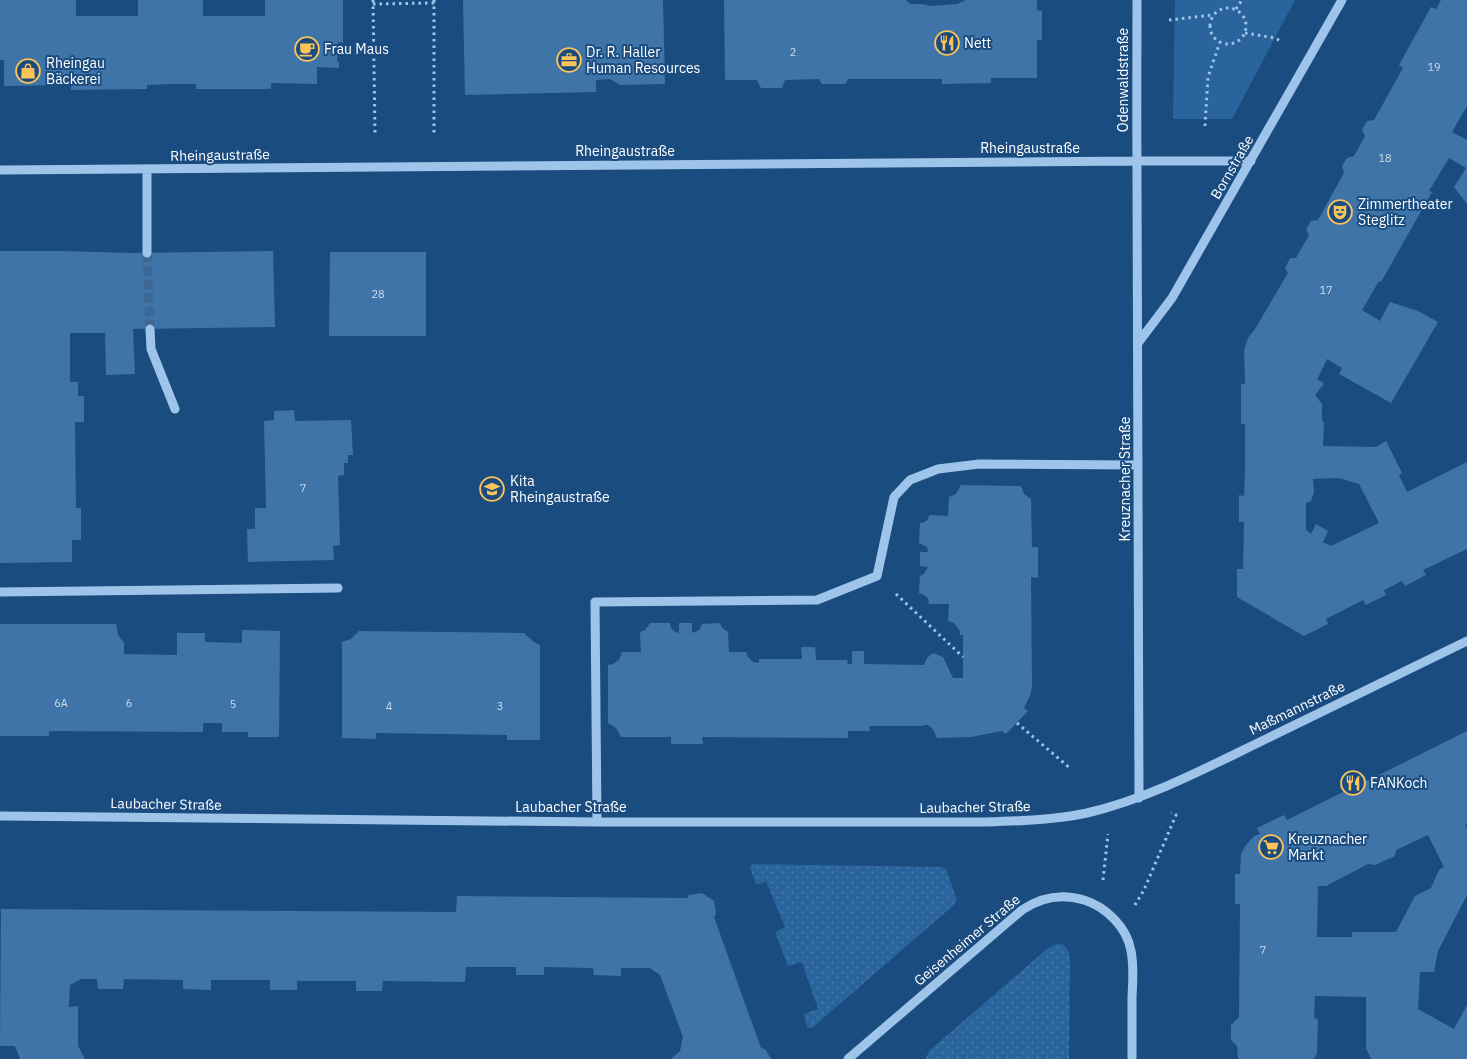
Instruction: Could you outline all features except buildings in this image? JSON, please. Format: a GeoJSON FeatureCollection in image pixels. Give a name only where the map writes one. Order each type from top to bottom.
{"type":"FeatureCollection","features":[{"type":"Feature","properties":{"kind":"street","name":"Odenwaldstraße"},"geometry":{"type":"LineString","coordinates":[[1136,161],[1137,0]]}},
{"type":"Feature","properties":{"kind":"street","name":"Bornstraße"},"geometry":{"type":"LineString","coordinates":[[1138,343],[1172,298],[1342,0]]}},
{"type":"Feature","properties":{"kind":"street","name":"Kreuznacher Straße"},"geometry":{"type":"LineString","coordinates":[[1136,161],[1139,798]]}},
{"type":"Feature","properties":{"kind":"street","name":"Rheingaustraße"},"geometry":{"type":"LineString","coordinates":[[0,170],[1251,161]]}},
{"type":"Feature","properties":{"kind":"street"},"geometry":{"type":"LineString","coordinates":[[147,170],[147,253]]}},
{"type":"Feature","properties":{"kind":"street"},"geometry":{"type":"LineString","coordinates":[[150,329],[151,349],[175,408]]}},
{"type":"Feature","properties":{"kind":"street"},"geometry":{"type":"LineString","coordinates":[[597,822],[595,602],[817,600],[877,576],[894,497],[910,480],[938,468],[979,464],[1138,465]]}},
{"type":"Feature","properties":{"kind":"street"},"geometry":{"type":"LineString","coordinates":[[0,592],[338,588]]}},
{"type":"Feature","properties":{"kind":"street","name":"Maßmannstraße"},"geometry":{"type":"LineString","coordinates":[[1139,798],[1200,771],[1467,641]]}},
{"type":"Feature","properties":{"kind":"street","name":"Laubacher Straße"},"geometry":{"type":"LineString","coordinates":[[0,816],[597,822],[985,822],[1019,821],[1087,813],[1139,798]]}},
{"type":"Feature","properties":{"kind":"street","name":"Geisenheimer Straße"},"geometry":{"type":"LineString","coordinates":[[848,1059],[992,934],[1032,903],[1048,898],[1066,896],[1076,898],[1100,906],[1117,923]]}},
{"type":"Feature","properties":{"kind":"street"},"geometry":{"type":"LineString","coordinates":[[1117,923],[1131,950],[1133,976],[1132,1059]]}},
{"type":"Feature","properties":{"kind":"path"},"geometry":{"type":"LineString","coordinates":[[1236,9],[1242,0]]}},
{"type":"Feature","properties":{"kind":"path"},"geometry":{"type":"LineString","coordinates":[[376,133],[373,2],[434,2],[434,133]]}},
{"type":"Feature","properties":{"kind":"path"},"geometry":{"type":"LineString","coordinates":[[1169,20],[1213,15],[1226,8],[1236,9],[1241,13],[1246,24],[1245,33],[1239,40],[1234,42],[1224,44],[1220,42],[1213,36],[1210,26],[1213,15]]}},
{"type":"Feature","properties":{"kind":"path"},"geometry":{"type":"LineString","coordinates":[[1245,33],[1274,38],[1282,42]]}},
{"type":"Feature","properties":{"kind":"path"},"geometry":{"type":"LineString","coordinates":[[1205,126],[1208,77],[1220,42]]}},
{"type":"Feature","properties":{"kind":"path"},"geometry":{"type":"LineString","coordinates":[[877,576],[963,657]]}},
{"type":"Feature","properties":{"kind":"path"},"geometry":{"type":"LineString","coordinates":[[1017,723],[1071,769]]}},
{"type":"Feature","properties":{"kind":"path"},"geometry":{"type":"LineString","coordinates":[[1100,906],[1106,865],[1107,836],[1139,798],[1176,815],[1144,890],[1136,904],[1117,923]]}},
{"type":"Feature","properties":{"kind":"shaded area"},"geometry":{"type":"Polygon","coordinates":[[[1175,0],[1295,0],[1232,119],[1173,119],[1175,0]]]}},
{"type":"Feature","properties":{"kind":"shaded area"},"geometry":{"type":"Polygon","coordinates":[[[752,864],[941,867],[946,869],[957,900],[954,905],[812,1028],[807,1027],[804,1014],[818,1009],[802,962],[788,966],[775,932],[785,927],[766,881],[756,885],[750,868],[752,864]]]}},
{"type":"Feature","properties":{"kind":"shaded area"},"geometry":{"type":"Polygon","coordinates":[[[1057,944],[1063,945],[1066,948],[1070,959],[1069,1059],[925,1059],[930,1050],[1048,948],[1057,944]]]}},
{"type":"Feature","properties":{"kind":"tunnel"},"geometry":{"type":"LineString","coordinates":[[147,253],[150,329]]}},
{"type":"Feature","properties":{"kind":"place","name":"Nett"},"geometry":{"type":"Point","coordinates":[947,43]}},
{"type":"Feature","properties":{"kind":"place","name":"Frau Maus"},"geometry":{"type":"Point","coordinates":[307,49]}},
{"type":"Feature","properties":{"kind":"place","name":"Dr. R. Haller Human Resources"},"geometry":{"type":"Point","coordinates":[569,60]}},
{"type":"Feature","properties":{"kind":"place","name":"Rheingau Bäckerei"},"geometry":{"type":"Point","coordinates":[28,71]}},
{"type":"Feature","properties":{"kind":"place","name":"Zimmertheater Steglitz"},"geometry":{"type":"Point","coordinates":[1340,212]}},
{"type":"Feature","properties":{"kind":"place","name":"Kita Rheingaustraße"},"geometry":{"type":"Point","coordinates":[492,489]}},
{"type":"Feature","properties":{"kind":"place","name":"FANKoch"},"geometry":{"type":"Point","coordinates":[1353,783]}},
{"type":"Feature","properties":{"kind":"place","name":"Kreuznacher Markt"},"geometry":{"type":"Point","coordinates":[1271,847]}}]}
